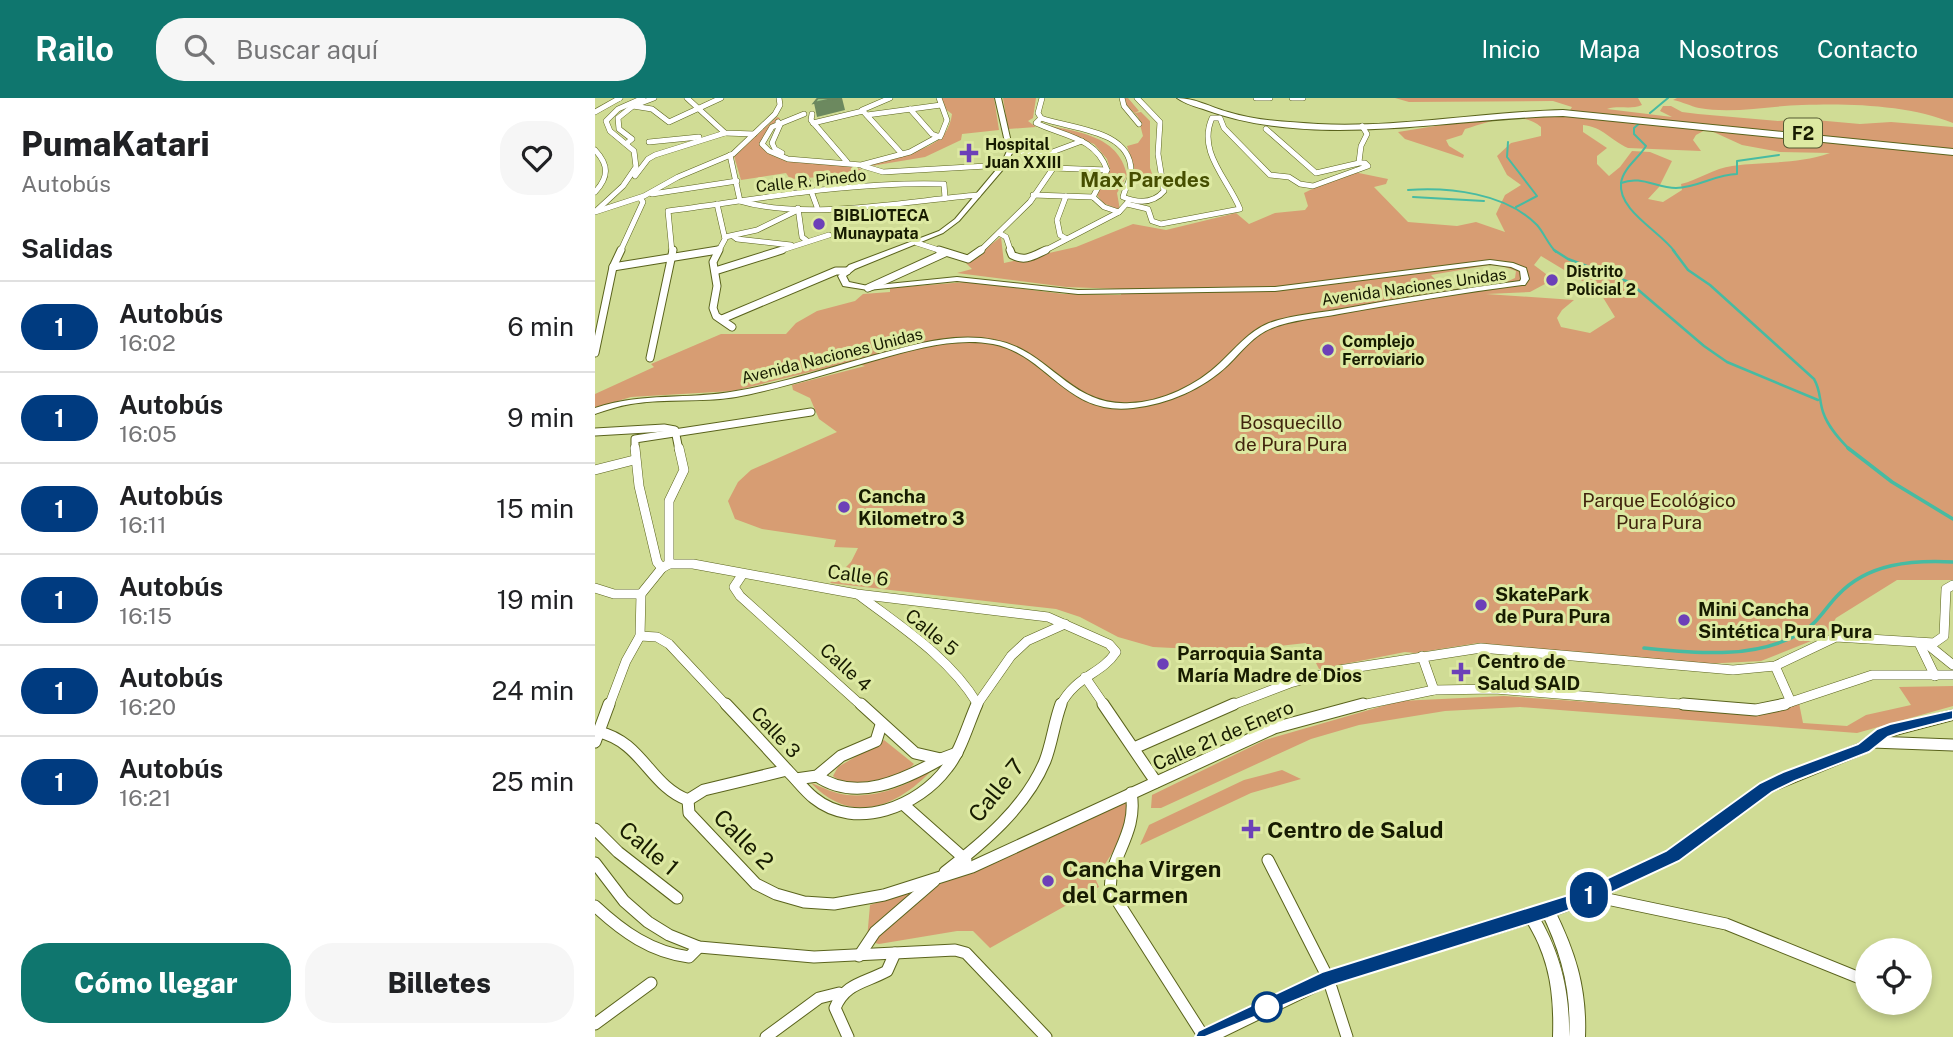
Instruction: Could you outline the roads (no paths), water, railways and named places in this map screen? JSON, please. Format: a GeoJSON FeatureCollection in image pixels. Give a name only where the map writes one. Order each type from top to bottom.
{"type":"FeatureCollection","features":[{"type":"Feature","properties":{"kind":"highway","name":"F2"},"geometry":{"type":"LineString","coordinates":[[1181,98],[1220,112],[1269,122],[1315,126],[1362,127],[1514,113],[1563,113],[1953,150]]}},
{"type":"Feature","properties":{"kind":"highway","name":"F2"},"geometry":{"type":"LineString","coordinates":[[1188,98],[1238,114],[1308,124],[1357,124],[1497,111],[1560,110],[1953,150]]}},
{"type":"Feature","properties":{"kind":"main road"},"geometry":{"type":"LineString","coordinates":[[1205,1037],[1328,978],[1540,913],[1600,890],[1672,856],[1766,788],[1863,748],[1896,728],[1953,715]]}},
{"type":"Feature","properties":{"kind":"street"},"geometry":{"type":"LineString","coordinates":[[595,112],[620,98]]}},
{"type":"Feature","properties":{"kind":"street"},"geometry":{"type":"LineString","coordinates":[[623,186],[636,167],[634,151],[610,131],[606,121],[618,109],[643,98]]}},
{"type":"Feature","properties":{"kind":"street"},"geometry":{"type":"LineString","coordinates":[[627,143],[632,139],[619,129],[617,122],[633,106],[654,98]]}},
{"type":"Feature","properties":{"kind":"street"},"geometry":{"type":"LineString","coordinates":[[687,98],[725,133]]}},
{"type":"Feature","properties":{"kind":"street"},"geometry":{"type":"LineString","coordinates":[[633,106],[652,109],[668,122],[721,98]]}},
{"type":"Feature","properties":{"kind":"street"},"geometry":{"type":"LineString","coordinates":[[595,212],[639,198],[685,173],[730,155],[775,114],[780,105],[779,98]]}},
{"type":"Feature","properties":{"kind":"street"},"geometry":{"type":"LineString","coordinates":[[722,319],[837,271],[846,271],[917,243],[949,226],[1005,165],[1010,151],[998,98]]}},
{"type":"Feature","properties":{"kind":"street"},"geometry":{"type":"LineString","coordinates":[[1042,98],[1038,113],[1041,118],[1098,134],[1119,144],[1125,150],[1131,168],[1122,194],[1128,202],[1148,209],[1152,221],[1161,224],[1240,210],[1219,166],[1210,155],[1207,136],[1212,118],[1220,118],[1224,128],[1270,175],[1289,177],[1300,184],[1313,186],[1368,166],[1359,162],[1332,172],[1316,173],[1266,129]]}},
{"type":"Feature","properties":{"kind":"street"},"geometry":{"type":"LineString","coordinates":[[1122,98],[1124,106],[1139,124]]}},
{"type":"Feature","properties":{"kind":"street"},"geometry":{"type":"LineString","coordinates":[[999,233],[1006,237],[1009,250],[1016,258],[1031,258],[1119,212],[1128,202],[1158,198],[1164,191],[1158,154],[1160,122],[1137,98]]}},
{"type":"Feature","properties":{"kind":"street"},"geometry":{"type":"LineString","coordinates":[[1256,98],[1270,98]]}},
{"type":"Feature","properties":{"kind":"street"},"geometry":{"type":"LineString","coordinates":[[1292,98],[1301,98]]}},
{"type":"Feature","properties":{"kind":"street"},"geometry":{"type":"LineString","coordinates":[[865,113],[885,99]]}},
{"type":"Feature","properties":{"kind":"street"},"geometry":{"type":"LineString","coordinates":[[813,122],[910,109],[940,101],[947,124],[940,137],[902,154],[862,165]]}},
{"type":"Feature","properties":{"kind":"street"},"geometry":{"type":"LineString","coordinates":[[775,114],[811,114],[817,109]]}},
{"type":"Feature","properties":{"kind":"street"},"geometry":{"type":"LineString","coordinates":[[910,109],[932,134],[940,137]]}},
{"type":"Feature","properties":{"kind":"street"},"geometry":{"type":"LineString","coordinates":[[865,113],[902,154]]}},
{"type":"Feature","properties":{"kind":"street"},"geometry":{"type":"LineString","coordinates":[[804,114],[777,122],[762,138],[762,145],[774,154],[792,159],[847,162],[883,172],[1005,165]]}},
{"type":"Feature","properties":{"kind":"street"},"geometry":{"type":"LineString","coordinates":[[811,114],[810,118],[847,162]]}},
{"type":"Feature","properties":{"kind":"street"},"geometry":{"type":"LineString","coordinates":[[1041,118],[1036,123],[1082,141],[1101,153],[1107,170],[1093,197]]}},
{"type":"Feature","properties":{"kind":"street"},"geometry":{"type":"LineString","coordinates":[[777,122],[780,124],[772,146],[792,159]]}},
{"type":"Feature","properties":{"kind":"street"},"geometry":{"type":"LineString","coordinates":[[1359,162],[1361,146],[1367,134],[1362,127]]}},
{"type":"Feature","properties":{"kind":"street"},"geometry":{"type":"LineString","coordinates":[[649,142],[725,133],[754,134]]}},
{"type":"Feature","properties":{"kind":"street"},"geometry":{"type":"LineString","coordinates":[[595,212],[641,170],[648,159],[711,136]]}},
{"type":"Feature","properties":{"kind":"street"},"geometry":{"type":"LineString","coordinates":[[1010,151],[1047,154],[1082,141]]}},
{"type":"Feature","properties":{"kind":"street"},"geometry":{"type":"LineString","coordinates":[[595,192],[607,176],[603,159],[596,152]]}},
{"type":"Feature","properties":{"kind":"street"},"geometry":{"type":"LineString","coordinates":[[917,243],[968,259],[999,233],[1054,168],[1056,161],[1047,154]]}},
{"type":"Feature","properties":{"kind":"street"},"geometry":{"type":"LineString","coordinates":[[730,155],[740,201],[764,209],[817,208],[978,195]]}},
{"type":"Feature","properties":{"kind":"street"},"geometry":{"type":"LineString","coordinates":[[595,161],[603,159]]}},
{"type":"Feature","properties":{"kind":"street"},"geometry":{"type":"LineString","coordinates":[[1054,168],[1107,170]]}},
{"type":"Feature","properties":{"kind":"street"},"geometry":{"type":"LineString","coordinates":[[807,180],[817,208]]}},
{"type":"Feature","properties":{"kind":"street"},"geometry":{"type":"LineString","coordinates":[[649,193],[737,181]]}},
{"type":"Feature","properties":{"kind":"street","name":"Calle R. Pinedo"},"geometry":{"type":"LineString","coordinates":[[672,257],[674,244],[668,211],[811,192],[934,183],[944,184],[945,198]]}},
{"type":"Feature","properties":{"kind":"street"},"geometry":{"type":"LineString","coordinates":[[1033,195],[1093,197],[1104,206],[1119,212]]}},
{"type":"Feature","properties":{"kind":"street"},"geometry":{"type":"LineString","coordinates":[[1065,238],[1057,228],[1057,220],[1066,196]]}},
{"type":"Feature","properties":{"kind":"street"},"geometry":{"type":"LineString","coordinates":[[595,353],[613,267],[643,202],[639,198]]}},
{"type":"Feature","properties":{"kind":"street"},"geometry":{"type":"LineString","coordinates":[[717,204],[729,236],[792,245]]}},
{"type":"Feature","properties":{"kind":"street"},"geometry":{"type":"LineString","coordinates":[[732,327],[713,313],[717,286],[713,262],[718,250],[729,236],[757,230],[798,209]]}},
{"type":"Feature","properties":{"kind":"street"},"geometry":{"type":"LineString","coordinates":[[798,209],[802,237],[806,240]]}},
{"type":"Feature","properties":{"kind":"street"},"geometry":{"type":"LineString","coordinates":[[715,271],[829,234]]}},
{"type":"Feature","properties":{"kind":"street"},"geometry":{"type":"LineString","coordinates":[[613,267],[718,250]]}},
{"type":"Feature","properties":{"kind":"street"},"geometry":{"type":"LineString","coordinates":[[846,271],[842,276],[846,284],[867,288],[945,253]]}},
{"type":"Feature","properties":{"kind":"street"},"geometry":{"type":"LineString","coordinates":[[650,358],[672,257]]}},
{"type":"Feature","properties":{"kind":"street","name":"Avenida Naciones Unidas"},"geometry":{"type":"LineString","coordinates":[[595,411],[639,398],[735,394],[892,353],[934,344],[970,341],[994,342],[1028,355],[1074,394],[1089,402],[1132,406],[1182,391],[1203,380],[1259,331],[1274,324],[1422,296],[1515,286],[1522,283],[1525,275],[1523,270],[1513,265],[1490,262],[1275,289],[1078,292],[957,279],[867,288]]}},
{"type":"Feature","properties":{"kind":"street"},"geometry":{"type":"LineString","coordinates":[[666,566],[657,562],[634,460],[635,439],[811,412]]}},
{"type":"Feature","properties":{"kind":"street"},"geometry":{"type":"LineString","coordinates":[[595,432],[664,428],[675,430],[684,470],[669,501],[666,566],[641,594],[640,636],[626,662],[597,737]]}},
{"type":"Feature","properties":{"kind":"street"},"geometry":{"type":"LineString","coordinates":[[595,470],[634,460]]}},
{"type":"Feature","properties":{"kind":"street","name":"Calle 6"},"geometry":{"type":"LineString","coordinates":[[666,566],[693,564],[742,575],[857,593],[1037,615],[1065,624],[1109,644],[1116,652]]}},
{"type":"Feature","properties":{"kind":"street","name":"Calle 4"},"geometry":{"type":"LineString","coordinates":[[742,575],[734,587],[740,596],[915,753],[941,759]]}},
{"type":"Feature","properties":{"kind":"street"},"geometry":{"type":"LineString","coordinates":[[1134,748],[1238,702],[1290,683],[1405,658],[1481,648],[1733,670],[1775,666],[1836,637],[1923,644],[1939,641],[1944,636],[1946,589],[1953,585]]}},
{"type":"Feature","properties":{"kind":"street"},"geometry":{"type":"LineString","coordinates":[[597,588],[614,594],[641,594]]}},
{"type":"Feature","properties":{"kind":"street","name":"Calle 5"},"geometry":{"type":"LineString","coordinates":[[857,593],[955,674],[972,690],[977,703]]}},
{"type":"Feature","properties":{"kind":"street","name":"Calle 3"},"geometry":{"type":"LineString","coordinates":[[640,636],[657,637],[669,644],[815,799],[837,810],[867,813],[904,805],[938,778],[957,753],[977,703],[991,680],[1027,640],[1065,624]]}},
{"type":"Feature","properties":{"kind":"street"},"geometry":{"type":"LineString","coordinates":[[1923,644],[1953,665]]}},
{"type":"Feature","properties":{"kind":"street"},"geometry":{"type":"LineString","coordinates":[[1923,644],[1935,676]]}},
{"type":"Feature","properties":{"kind":"street","name":"Calle 7"},"geometry":{"type":"LineString","coordinates":[[968,863],[1031,785],[1047,754],[1059,706],[1073,686],[1112,658],[1116,652]]}},
{"type":"Feature","properties":{"kind":"street"},"geometry":{"type":"LineString","coordinates":[[1422,656],[1434,690]]}},
{"type":"Feature","properties":{"kind":"street"},"geometry":{"type":"LineString","coordinates":[[1775,666],[1791,702]]}},
{"type":"Feature","properties":{"kind":"street","name":"Calle 21 de Enero"},"geometry":{"type":"LineString","coordinates":[[937,878],[1274,728],[1347,707],[1434,690],[1495,690],[1756,710],[1828,691],[1858,678],[1908,674],[1953,675]]}},
{"type":"Feature","properties":{"kind":"street"},"geometry":{"type":"LineString","coordinates":[[1085,677],[1156,782]]}},
{"type":"Feature","properties":{"kind":"street"},"geometry":{"type":"LineString","coordinates":[[796,779],[817,776],[841,756],[876,741],[881,725]]}},
{"type":"Feature","properties":{"kind":"street","name":"Calle 2"},"geometry":{"type":"LineString","coordinates":[[597,737],[616,735],[645,761],[675,796],[688,800],[689,813],[738,867],[756,884],[776,894],[804,902],[834,904],[860,901],[937,878]]}},
{"type":"Feature","properties":{"kind":"street"},"geometry":{"type":"LineString","coordinates":[[1872,741],[1953,745]]}},
{"type":"Feature","properties":{"kind":"street"},"geometry":{"type":"LineString","coordinates":[[817,776],[823,782],[848,788],[888,785],[914,776],[941,759],[957,753]]}},
{"type":"Feature","properties":{"kind":"street"},"geometry":{"type":"LineString","coordinates":[[688,800],[704,790],[787,770]]}},
{"type":"Feature","properties":{"kind":"street"},"geometry":{"type":"LineString","coordinates":[[1132,793],[1122,852],[1108,881],[1111,891],[1205,1037]]}},
{"type":"Feature","properties":{"kind":"street"},"geometry":{"type":"LineString","coordinates":[[904,805],[968,863]]}},
{"type":"Feature","properties":{"kind":"street","name":"Calle 1"},"geometry":{"type":"LineString","coordinates":[[595,829],[618,852],[677,898]]}},
{"type":"Feature","properties":{"kind":"street"},"geometry":{"type":"LineString","coordinates":[[1268,860],[1328,978],[1347,1037]]}},
{"type":"Feature","properties":{"kind":"street"},"geometry":{"type":"LineString","coordinates":[[595,863],[624,901],[648,922],[669,935],[699,947],[814,957],[955,950],[967,953],[1046,1037]]}},
{"type":"Feature","properties":{"kind":"street"},"geometry":{"type":"LineString","coordinates":[[859,956],[875,932],[937,878]]}},
{"type":"Feature","properties":{"kind":"street"},"geometry":{"type":"LineString","coordinates":[[1600,890],[1607,899],[1726,924],[1855,976]]}},
{"type":"Feature","properties":{"kind":"street"},"geometry":{"type":"LineString","coordinates":[[595,906],[638,942],[674,956],[689,957],[699,947]]}},
{"type":"Feature","properties":{"kind":"street"},"geometry":{"type":"LineString","coordinates":[[1540,913],[1560,982],[1561,1037]]}},
{"type":"Feature","properties":{"kind":"street"},"geometry":{"type":"LineString","coordinates":[[1540,913],[1573,967],[1579,1007],[1577,1037]]}},
{"type":"Feature","properties":{"kind":"street"},"geometry":{"type":"LineString","coordinates":[[766,1037],[819,998],[839,993],[851,984],[887,971],[895,954]]}},
{"type":"Feature","properties":{"kind":"street"},"geometry":{"type":"LineString","coordinates":[[595,1024],[651,983]]}},
{"type":"Feature","properties":{"kind":"street"},"geometry":{"type":"LineString","coordinates":[[839,993],[835,1008],[848,1037]]}},
{"type":"Feature","properties":{"kind":"waterway"},"geometry":{"type":"LineString","coordinates":[[1650,113],[1668,98]]}},
{"type":"Feature","properties":{"kind":"waterway"},"geometry":{"type":"LineString","coordinates":[[1621,183],[1625,173],[1646,146],[1634,134],[1634,128],[1641,122]]}},
{"type":"Feature","properties":{"kind":"waterway"},"geometry":{"type":"LineString","coordinates":[[1508,142],[1507,157],[1537,196],[1516,207]]}},
{"type":"Feature","properties":{"kind":"waterway"},"geometry":{"type":"LineString","coordinates":[[1621,183],[1635,180],[1669,187],[1684,187],[1737,174],[1737,161],[1779,155]]}},
{"type":"Feature","properties":{"kind":"waterway"},"geometry":{"type":"LineString","coordinates":[[1621,183],[1626,203],[1633,212],[1675,252]]}},
{"type":"Feature","properties":{"kind":"waterway"},"geometry":{"type":"LineString","coordinates":[[1408,190],[1459,191],[1510,206],[1537,225],[1555,250]]}},
{"type":"Feature","properties":{"kind":"waterway"},"geometry":{"type":"LineString","coordinates":[[1413,197],[1484,201]]}},
{"type":"Feature","properties":{"kind":"waterway"},"geometry":{"type":"LineString","coordinates":[[1555,250],[1568,259],[1629,282],[1704,346],[1727,362],[1818,400]]}},
{"type":"Feature","properties":{"kind":"waterway"},"geometry":{"type":"LineString","coordinates":[[1673,250],[1688,270],[1710,285],[1814,379],[1828,423],[1849,448]]}},
{"type":"Feature","properties":{"kind":"waterway"},"geometry":{"type":"LineString","coordinates":[[1849,448],[1892,482],[1953,519]]}},
{"type":"Feature","properties":{"kind":"waterway"},"geometry":{"type":"LineString","coordinates":[[1644,648],[1704,653],[1744,651],[1783,642],[1807,629],[1838,595],[1863,576],[1907,563],[1953,562]]}},
{"type":"Feature","properties":{"kind":"place","name":"Hospital Juan XXIII"},"geometry":{"type":"Point","coordinates":[969,153]}},
{"type":"Feature","properties":{"kind":"place","name":"BIBLIOTECA Munaypata"},"geometry":{"type":"Point","coordinates":[819,224]}},
{"type":"Feature","properties":{"kind":"place","name":"Distrito Policial 2"},"geometry":{"type":"Point","coordinates":[1552,280]}},
{"type":"Feature","properties":{"kind":"place","name":"Complejo Ferroviario"},"geometry":{"type":"Point","coordinates":[1328,350]}},
{"type":"Feature","properties":{"kind":"place","name":"Cancha Kilometro 3"},"geometry":{"type":"Point","coordinates":[844,507]}},
{"type":"Feature","properties":{"kind":"place","name":"SkatePark de Pura Pura"},"geometry":{"type":"Point","coordinates":[1481,605]}},
{"type":"Feature","properties":{"kind":"place","name":"Mini Cancha Sintética Pura Pura"},"geometry":{"type":"Point","coordinates":[1684,620]}},
{"type":"Feature","properties":{"kind":"place","name":"Parroquia Santa María Madre de Dios"},"geometry":{"type":"Point","coordinates":[1163,664]}},
{"type":"Feature","properties":{"kind":"place","name":"Centro de Salud SAID"},"geometry":{"type":"Point","coordinates":[1461,672]}},
{"type":"Feature","properties":{"kind":"place","name":"Centro de Salud"},"geometry":{"type":"Point","coordinates":[1251,829]}},
{"type":"Feature","properties":{"kind":"place","name":"Cancha Virgen del Carmen"},"geometry":{"type":"Point","coordinates":[1048,881]}},
{"type":"Feature","properties":{"kind":"district","name":"Max Paredes"},"geometry":{"type":"Point","coordinates":[1145,179]}},
{"type":"Feature","properties":{"kind":"park label","name":"Bosquecillo de Pura Pura"},"geometry":{"type":"Point","coordinates":[1291,433]}},
{"type":"Feature","properties":{"kind":"park label","name":"Parque Ecológico Pura Pura"},"geometry":{"type":"Point","coordinates":[1659,511]}}]}
